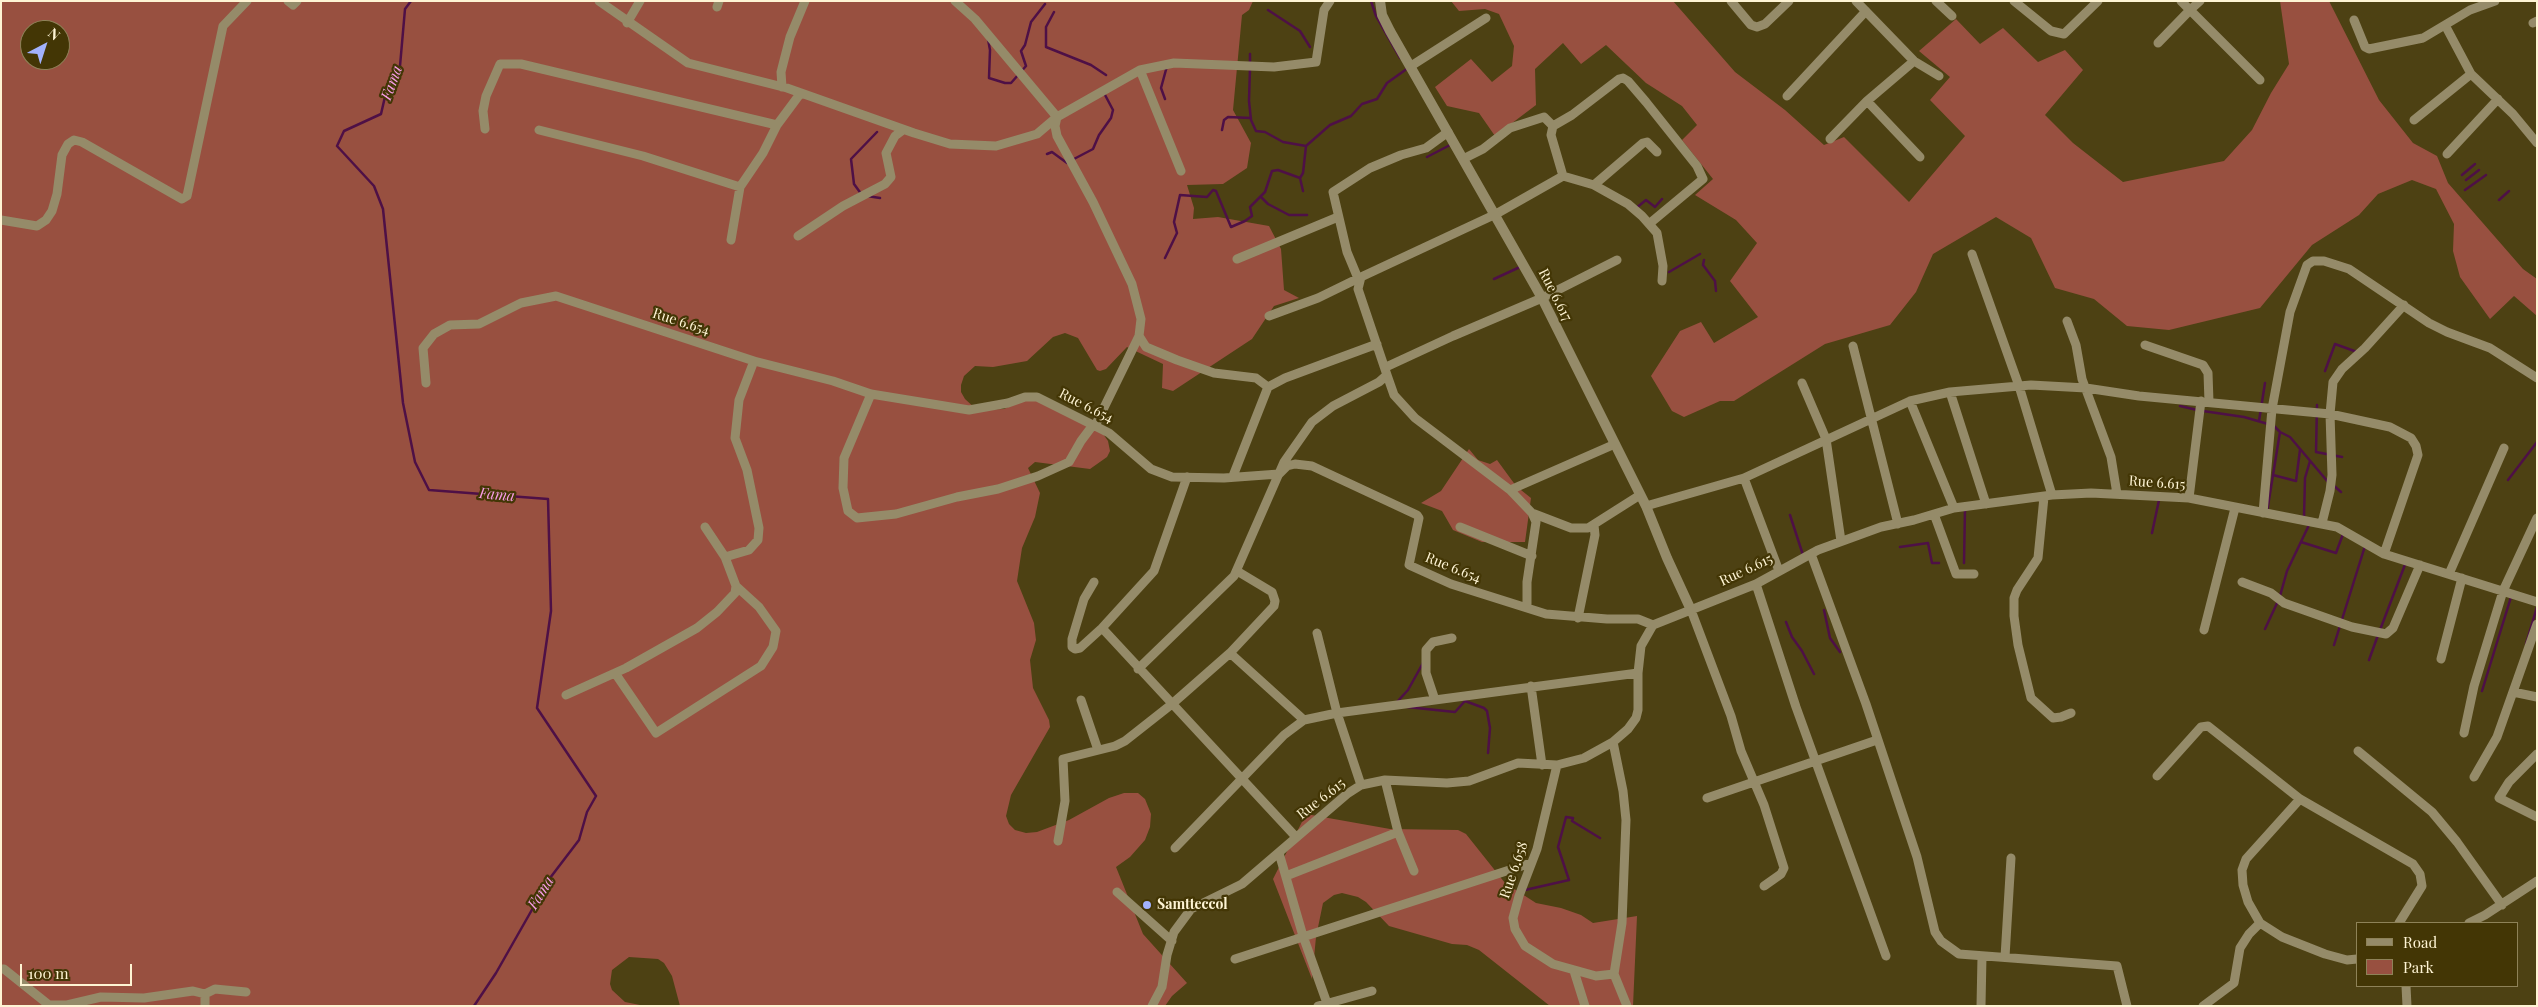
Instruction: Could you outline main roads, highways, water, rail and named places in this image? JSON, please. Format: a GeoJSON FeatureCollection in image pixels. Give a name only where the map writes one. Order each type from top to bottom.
{"type":"FeatureCollection","features":[{"type":"Feature","properties":{"kind":"waterway","name":"Fama"},"geometry":{"type":"LineString","coordinates":[[411,1],[405,9],[400,66],[387,88],[381,114],[344,131],[337,146],[374,186],[383,209],[403,403],[415,462],[429,490],[548,499],[551,611],[537,708],[596,796],[587,812],[579,840],[550,878],[496,973],[474,1006]]}},
{"type":"Feature","properties":{"kind":"waterway"},"geometry":{"type":"LineString","coordinates":[[1371,1],[1376,16],[1400,58]]}},
{"type":"Feature","properties":{"kind":"waterway"},"geometry":{"type":"LineString","coordinates":[[988,39],[990,50],[989,78],[1011,83],[1026,66],[1021,51],[1025,45],[1031,22],[1045,4]]}},
{"type":"Feature","properties":{"kind":"waterway"},"geometry":{"type":"LineString","coordinates":[[1268,10],[1300,31],[1310,47]]}},
{"type":"Feature","properties":{"kind":"waterway"},"geometry":{"type":"LineString","coordinates":[[1054,12],[1046,27],[1046,47],[1091,65],[1106,75]]}},
{"type":"Feature","properties":{"kind":"waterway"},"geometry":{"type":"LineString","coordinates":[[1250,54],[1250,63]]}},
{"type":"Feature","properties":{"kind":"waterway"},"geometry":{"type":"LineString","coordinates":[[1165,99],[1161,88],[1167,66]]}},
{"type":"Feature","properties":{"kind":"waterway"},"geometry":{"type":"LineString","coordinates":[[1250,68],[1249,101],[1251,120],[1256,131],[1265,132],[1283,142],[1306,146],[1330,125],[1351,116],[1362,104],[1377,99],[1387,83],[1408,68]]}},
{"type":"Feature","properties":{"kind":"waterway"},"geometry":{"type":"LineString","coordinates":[[1072,160],[1093,149],[1099,135],[1111,118],[1113,110],[1104,93]]}},
{"type":"Feature","properties":{"kind":"waterway"},"geometry":{"type":"LineString","coordinates":[[1222,130],[1224,120],[1228,117],[1251,118]]}},
{"type":"Feature","properties":{"kind":"waterway"},"geometry":{"type":"LineString","coordinates":[[862,195],[854,184],[851,159],[877,132]]}},
{"type":"Feature","properties":{"kind":"waterway"},"geometry":{"type":"LineString","coordinates":[[1427,157],[1452,144]]}},
{"type":"Feature","properties":{"kind":"waterway"},"geometry":{"type":"LineString","coordinates":[[1303,191],[1300,178],[1303,173],[1306,146]]}},
{"type":"Feature","properties":{"kind":"waterway"},"geometry":{"type":"LineString","coordinates":[[1047,154],[1052,152],[1067,163]]}},
{"type":"Feature","properties":{"kind":"waterway"},"geometry":{"type":"LineString","coordinates":[[2462,175],[2475,164]]}},
{"type":"Feature","properties":{"kind":"waterway"},"geometry":{"type":"LineString","coordinates":[[1165,258],[1177,233],[1174,222],[1180,195],[1207,197],[1213,190],[1216,191],[1231,227],[1252,216],[1250,207],[1265,192],[1272,171],[1278,170],[1300,178]]}},
{"type":"Feature","properties":{"kind":"waterway"},"geometry":{"type":"LineString","coordinates":[[2466,180],[2479,170]]}},
{"type":"Feature","properties":{"kind":"waterway"},"geometry":{"type":"LineString","coordinates":[[2465,190],[2486,175]]}},
{"type":"Feature","properties":{"kind":"waterway"},"geometry":{"type":"LineString","coordinates":[[2499,200],[2509,191]]}},
{"type":"Feature","properties":{"kind":"waterway"},"geometry":{"type":"LineString","coordinates":[[867,196],[880,198]]}},
{"type":"Feature","properties":{"kind":"waterway"},"geometry":{"type":"LineString","coordinates":[[1261,197],[1268,204],[1289,215],[1307,215]]}},
{"type":"Feature","properties":{"kind":"waterway"},"geometry":{"type":"LineString","coordinates":[[1635,209],[1646,200],[1655,207],[1662,199]]}},
{"type":"Feature","properties":{"kind":"waterway"},"geometry":{"type":"LineString","coordinates":[[1669,272],[1700,254]]}},
{"type":"Feature","properties":{"kind":"waterway"},"geometry":{"type":"LineString","coordinates":[[1704,260],[1703,265],[1715,281],[1716,291]]}},
{"type":"Feature","properties":{"kind":"waterway"},"geometry":{"type":"LineString","coordinates":[[1494,279],[1520,267]]}},
{"type":"Feature","properties":{"kind":"waterway"},"geometry":{"type":"LineString","coordinates":[[2325,371],[2335,344],[2357,352]]}},
{"type":"Feature","properties":{"kind":"waterway"},"geometry":{"type":"LineString","coordinates":[[2259,421],[2265,383]]}},
{"type":"Feature","properties":{"kind":"waterway"},"geometry":{"type":"LineString","coordinates":[[2317,405],[2316,452],[2342,457]]}},
{"type":"Feature","properties":{"kind":"waterway"},"geometry":{"type":"LineString","coordinates":[[2180,406],[2197,410]]}},
{"type":"Feature","properties":{"kind":"waterway"},"geometry":{"type":"LineString","coordinates":[[2203,411],[2244,417],[2268,424]]}},
{"type":"Feature","properties":{"kind":"waterway"},"geometry":{"type":"LineString","coordinates":[[2273,425],[2280,432],[2290,437],[2328,482]]}},
{"type":"Feature","properties":{"kind":"waterway"},"geometry":{"type":"LineString","coordinates":[[2267,512],[2280,432]]}},
{"type":"Feature","properties":{"kind":"waterway"},"geometry":{"type":"LineString","coordinates":[[2508,480],[2537,442]]}},
{"type":"Feature","properties":{"kind":"waterway"},"geometry":{"type":"LineString","coordinates":[[2273,475],[2296,481],[2300,450]]}},
{"type":"Feature","properties":{"kind":"waterway"},"geometry":{"type":"LineString","coordinates":[[2304,517],[2305,478],[2310,461]]}},
{"type":"Feature","properties":{"kind":"waterway"},"geometry":{"type":"LineString","coordinates":[[2333,485],[2341,492]]}},
{"type":"Feature","properties":{"kind":"waterway"},"geometry":{"type":"LineString","coordinates":[[2152,533],[2159,500]]}},
{"type":"Feature","properties":{"kind":"waterway"},"geometry":{"type":"LineString","coordinates":[[1964,563],[1965,509]]}},
{"type":"Feature","properties":{"kind":"waterway"},"geometry":{"type":"LineString","coordinates":[[1790,515],[1803,555]]}},
{"type":"Feature","properties":{"kind":"waterway"},"geometry":{"type":"LineString","coordinates":[[2280,596],[2287,571],[2309,525]]}},
{"type":"Feature","properties":{"kind":"waterway"},"geometry":{"type":"LineString","coordinates":[[2301,542],[2336,553],[2343,534]]}},
{"type":"Feature","properties":{"kind":"waterway"},"geometry":{"type":"LineString","coordinates":[[1900,547],[1928,543],[1932,563],[1939,563]]}},
{"type":"Feature","properties":{"kind":"waterway"},"geometry":{"type":"LineString","coordinates":[[2334,645],[2365,546]]}},
{"type":"Feature","properties":{"kind":"waterway"},"geometry":{"type":"LineString","coordinates":[[2380,630],[2406,562]]}},
{"type":"Feature","properties":{"kind":"waterway"},"geometry":{"type":"LineString","coordinates":[[2482,691],[2511,597]]}},
{"type":"Feature","properties":{"kind":"waterway"},"geometry":{"type":"LineString","coordinates":[[2265,629],[2278,601]]}},
{"type":"Feature","properties":{"kind":"waterway"},"geometry":{"type":"LineString","coordinates":[[2526,644],[2537,607]]}},
{"type":"Feature","properties":{"kind":"waterway"},"geometry":{"type":"LineString","coordinates":[[1824,610],[1830,638],[1840,652]]}},
{"type":"Feature","properties":{"kind":"waterway"},"geometry":{"type":"LineString","coordinates":[[1786,622],[1792,637],[1814,674]]}},
{"type":"Feature","properties":{"kind":"waterway"},"geometry":{"type":"LineString","coordinates":[[2369,660],[2378,635]]}},
{"type":"Feature","properties":{"kind":"waterway"},"geometry":{"type":"LineString","coordinates":[[1397,702],[1408,690],[1423,663]]}},
{"type":"Feature","properties":{"kind":"waterway"},"geometry":{"type":"LineString","coordinates":[[1407,707],[1455,712],[1465,701],[1484,708],[1487,711],[1490,728],[1488,753]]}},
{"type":"Feature","properties":{"kind":"waterway"},"geometry":{"type":"LineString","coordinates":[[1525,890],[1569,880],[1558,847],[1566,817],[1573,818],[1572,821],[1600,838]]}},
{"type":"Feature","properties":{"kind":"place","name":"Samtteccol"},"geometry":{"type":"Point","coordinates":[1147,905]}}]}
